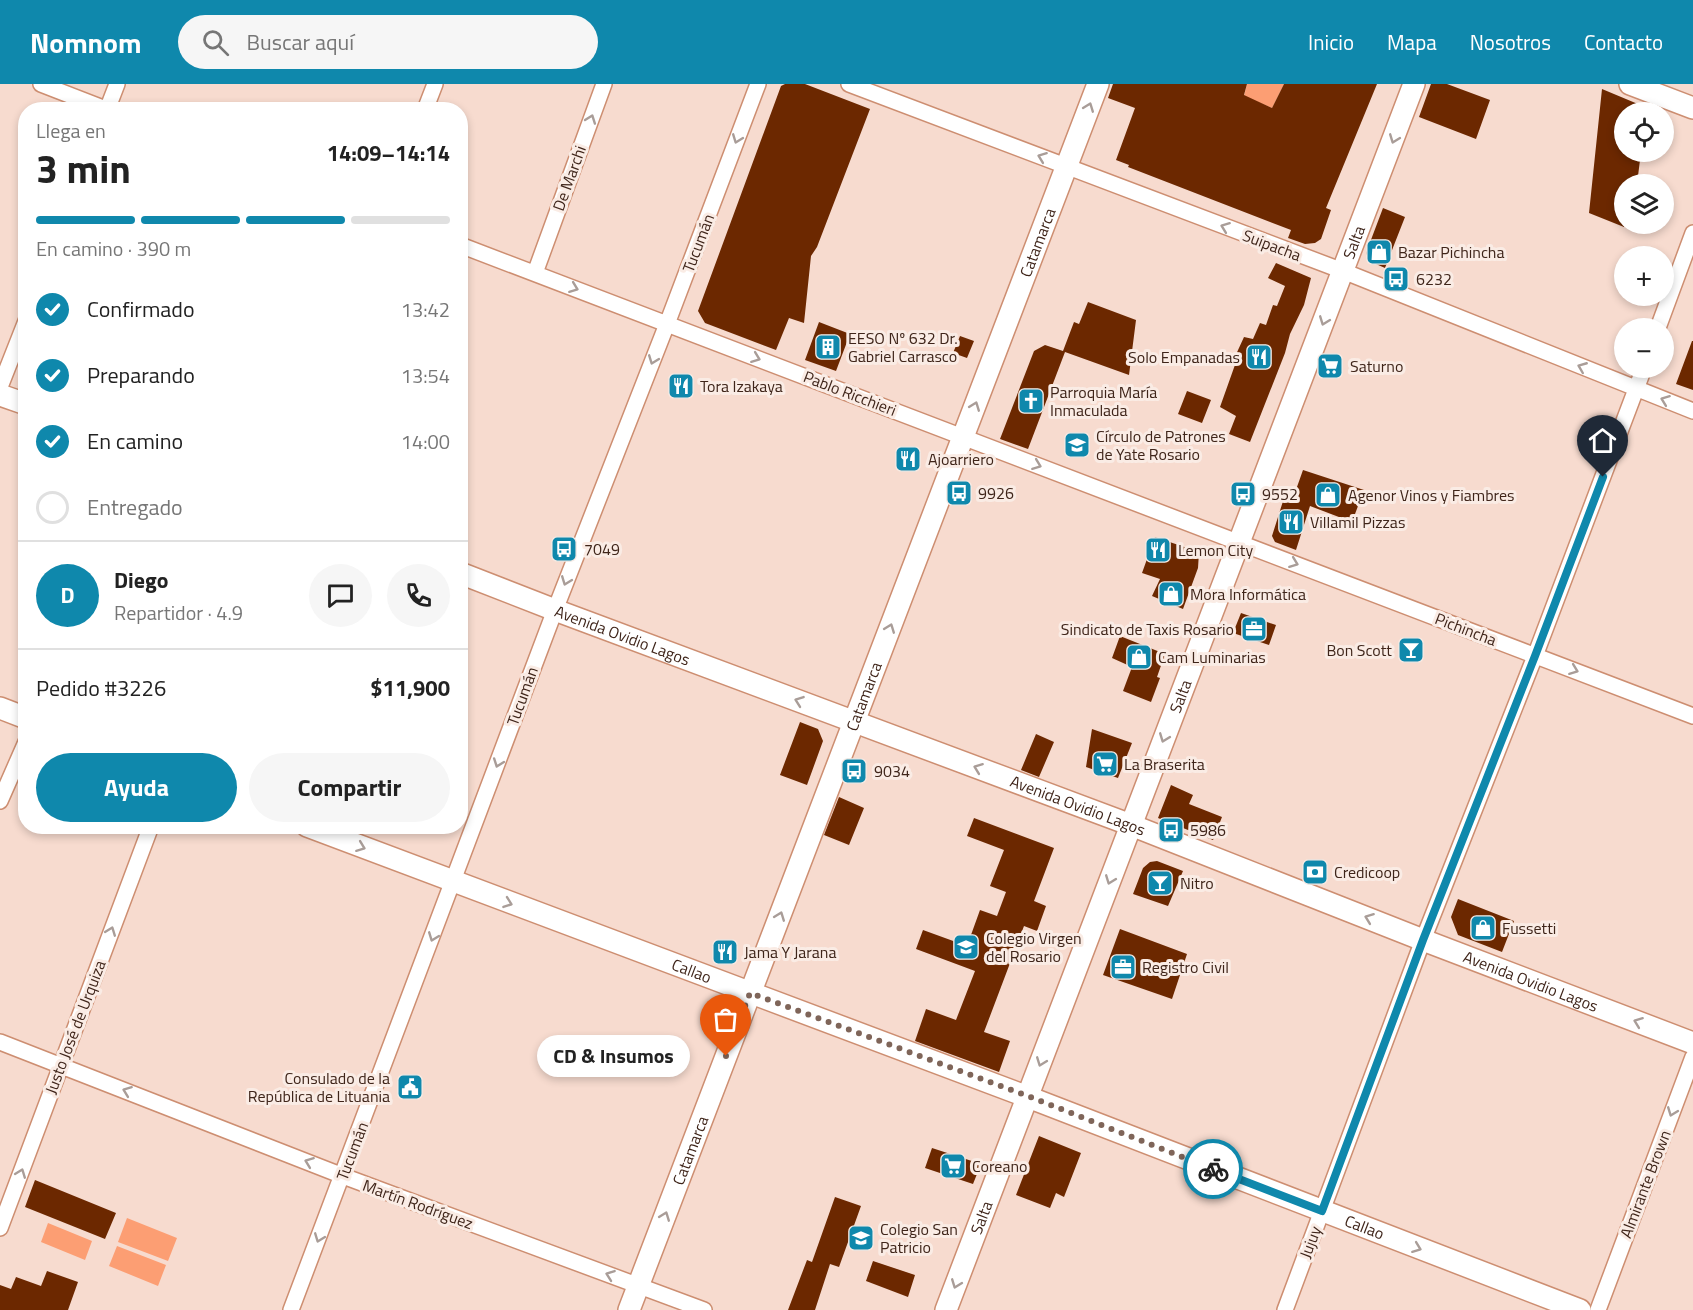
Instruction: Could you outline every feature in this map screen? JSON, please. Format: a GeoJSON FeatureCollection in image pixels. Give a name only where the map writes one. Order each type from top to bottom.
{"type":"FeatureCollection","features":[{"type":"Feature","properties":{"kind":"main road","name":"Catamarca"},"geometry":{"type":"LineString","coordinates":[[629,1310],[1098,84]]}},
{"type":"Feature","properties":{"kind":"main road","name":"Salta"},"geometry":{"type":"LineString","coordinates":[[946,1310],[1414,84]]}},
{"type":"Feature","properties":{"kind":"main road"},"geometry":{"type":"LineString","coordinates":[[1630,84],[1693,108]]}},
{"type":"Feature","properties":{"kind":"main road"},"geometry":{"type":"LineString","coordinates":[[0,395],[18,401]]}},
{"type":"Feature","properties":{"kind":"main road","name":"Avenida Ovidio Lagos"},"geometry":{"type":"LineString","coordinates":[[468,576],[1131,825],[1693,1043]]}},
{"type":"Feature","properties":{"kind":"main road"},"geometry":{"type":"LineString","coordinates":[[0,708],[18,715]]}},
{"type":"Feature","properties":{"kind":"main road","name":"Callao"},"geometry":{"type":"LineString","coordinates":[[327,834],[453,883],[1028,1096],[1580,1310]]}},
{"type":"Feature","properties":{"kind":"street"},"geometry":{"type":"LineString","coordinates":[[41,84],[89,102]]}},
{"type":"Feature","properties":{"kind":"street"},"geometry":{"type":"LineString","coordinates":[[110,102],[117,84]]}},
{"type":"Feature","properties":{"kind":"street"},"geometry":{"type":"LineString","coordinates":[[428,102],[435,84]]}},
{"type":"Feature","properties":{"kind":"street","name":"De Marchi"},"geometry":{"type":"LineString","coordinates":[[535,273],[604,84]]}},
{"type":"Feature","properties":{"kind":"street","name":"Tucumán"},"geometry":{"type":"LineString","coordinates":[[291,1310],[555,610],[758,84]]}},
{"type":"Feature","properties":{"kind":"street","name":"Suipacha"},"geometry":{"type":"LineString","coordinates":[[849,84],[1343,272],[1693,411]]}},
{"type":"Feature","properties":{"kind":"street"},"geometry":{"type":"LineString","coordinates":[[1662,318],[1693,233]]}},
{"type":"Feature","properties":{"kind":"street","name":"Pablo Ricchieri"},"geometry":{"type":"LineString","coordinates":[[468,247],[1239,542]]}},
{"type":"Feature","properties":{"kind":"street"},"geometry":{"type":"LineString","coordinates":[[0,387],[18,341]]}},
{"type":"Feature","properties":{"kind":"street","name":"Jujuy"},"geometry":{"type":"LineString","coordinates":[[1285,1310],[1423,940],[1535,656],[1640,378]]}},
{"type":"Feature","properties":{"kind":"street","name":"Pichincha"},"geometry":{"type":"LineString","coordinates":[[1239,542],[1693,716]]}},
{"type":"Feature","properties":{"kind":"street"},"geometry":{"type":"LineString","coordinates":[[0,801],[18,760]]}},
{"type":"Feature","properties":{"kind":"street","name":"Justo José de Urquiza"},"geometry":{"type":"LineString","coordinates":[[0,1228],[148,834]]}},
{"type":"Feature","properties":{"kind":"street","name":"Martín Rodríguez"},"geometry":{"type":"LineString","coordinates":[[0,1042],[343,1176],[704,1310]]}},
{"type":"Feature","properties":{"kind":"street","name":"Almirante Brown"},"geometry":{"type":"LineString","coordinates":[[1598,1310],[1693,1057]]}},
{"type":"Feature","properties":{"kind":"shaded area"},"geometry":{"type":"Polygon","coordinates":[[[1247,84],[1284,84],[1272,108],[1244,96],[1247,84]]]}},
{"type":"Feature","properties":{"kind":"shaded area"},"geometry":{"type":"Polygon","coordinates":[[[127,1218],[177,1238],[168,1261],[118,1242],[127,1218]]]}},
{"type":"Feature","properties":{"kind":"shaded area"},"geometry":{"type":"Polygon","coordinates":[[[48,1223],[92,1241],[85,1260],[41,1242],[48,1223]]]}},
{"type":"Feature","properties":{"kind":"shaded area"},"geometry":{"type":"Polygon","coordinates":[[[117,1246],[166,1265],[158,1286],[109,1266],[117,1246]]]}},
{"type":"Feature","properties":{"kind":"building"},"geometry":{"type":"Polygon","coordinates":[[[805,84],[870,109],[817,247],[811,256],[804,323],[789,318],[776,350],[705,323],[698,311],[781,86],[805,84]]]}},
{"type":"Feature","properties":{"kind":"building"},"geometry":{"type":"Polygon","coordinates":[[[1113,84],[1247,84],[1244,95],[1272,108],[1284,84],[1377,84],[1326,208],[1331,210],[1321,239],[1315,243],[1305,244],[1288,238],[1291,230],[1128,167],[1129,165],[1116,160],[1135,108],[1108,98],[1113,84]]]}},
{"type":"Feature","properties":{"kind":"building"},"geometry":{"type":"Polygon","coordinates":[[[1431,84],[1447,84],[1490,100],[1476,139],[1419,117],[1431,84]]]}},
{"type":"Feature","properties":{"kind":"building"},"geometry":{"type":"Polygon","coordinates":[[[1602,89],[1633,102],[1614,102],[1614,162],[1640,162],[1638,174],[1614,174],[1614,223],[1589,213],[1602,89]]]}},
{"type":"Feature","properties":{"kind":"building"},"geometry":{"type":"Polygon","coordinates":[[[1383,208],[1405,217],[1385,268],[1369,261],[1366,253],[1383,208]]]}},
{"type":"Feature","properties":{"kind":"building"},"geometry":{"type":"Polygon","coordinates":[[[1276,263],[1311,278],[1304,305],[1290,334],[1285,353],[1250,442],[1229,434],[1236,416],[1220,407],[1236,362],[1233,361],[1244,337],[1253,339],[1260,323],[1266,325],[1273,305],[1277,306],[1285,286],[1268,278],[1276,263]]]}},
{"type":"Feature","properties":{"kind":"building"},"geometry":{"type":"Polygon","coordinates":[[[1088,302],[1136,320],[1129,375],[1065,352],[1028,449],[1000,439],[1034,351],[1045,345],[1063,351],[1074,322],[1079,324],[1088,302]]]}},
{"type":"Feature","properties":{"kind":"building","name":"EESO Nº 632 Dr. Gabriel Carrasco"},"geometry":{"type":"Polygon","coordinates":[[[819,322],[850,334],[836,371],[805,360],[819,322]]]}},
{"type":"Feature","properties":{"kind":"building"},"geometry":{"type":"Polygon","coordinates":[[[960,336],[974,341],[967,358],[953,353],[960,336]]]}},
{"type":"Feature","properties":{"kind":"building"},"geometry":{"type":"Polygon","coordinates":[[[1693,341],[1693,390],[1676,384],[1693,341]]]}},
{"type":"Feature","properties":{"kind":"building","name":"Saturno"},"geometry":{"type":"Polygon","coordinates":[[[1327,354],[1340,358],[1333,378],[1319,374],[1327,354]]]}},
{"type":"Feature","properties":{"kind":"building"},"geometry":{"type":"Polygon","coordinates":[[[1187,391],[1211,400],[1202,423],[1178,414],[1187,391]]]}},
{"type":"Feature","properties":{"kind":"building","name":"Agenor Vinos y Fiambres"},"geometry":{"type":"Polygon","coordinates":[[[1303,470],[1364,490],[1352,522],[1310,506],[1296,550],[1275,542],[1272,536],[1284,498],[1292,501],[1303,470]]]}},
{"type":"Feature","properties":{"kind":"building"},"geometry":{"type":"Polygon","coordinates":[[[1155,537],[1199,552],[1198,568],[1183,609],[1152,596],[1160,579],[1142,573],[1155,537]]]}},
{"type":"Feature","properties":{"kind":"building","name":"Sindicato de Taxis Rosario"},"geometry":{"type":"Polygon","coordinates":[[[1241,613],[1276,625],[1269,645],[1233,633],[1241,613]]]}},
{"type":"Feature","properties":{"kind":"building"},"geometry":{"type":"Polygon","coordinates":[[[1120,636],[1165,654],[1157,677],[1160,678],[1151,702],[1123,691],[1132,667],[1112,658],[1120,636]]]}},
{"type":"Feature","properties":{"kind":"building"},"geometry":{"type":"Polygon","coordinates":[[[800,722],[818,729],[823,741],[807,785],[780,775],[800,722]]]}},
{"type":"Feature","properties":{"kind":"building"},"geometry":{"type":"Polygon","coordinates":[[[1092,729],[1132,743],[1118,778],[1086,767],[1092,729]]]}},
{"type":"Feature","properties":{"kind":"building"},"geometry":{"type":"Polygon","coordinates":[[[1036,734],[1054,742],[1039,777],[1021,770],[1036,734]]]}},
{"type":"Feature","properties":{"kind":"building"},"geometry":{"type":"Polygon","coordinates":[[[1171,785],[1193,795],[1189,804],[1222,817],[1213,840],[1158,818],[1171,785]]]}},
{"type":"Feature","properties":{"kind":"building"},"geometry":{"type":"Polygon","coordinates":[[[839,797],[864,808],[849,845],[824,835],[839,797]]]}},
{"type":"Feature","properties":{"kind":"building","name":"Colegio Virgen del Rosario"},"geometry":{"type":"Polygon","coordinates":[[[974,818],[1054,848],[1034,901],[1046,906],[1037,931],[1024,926],[984,1032],[1010,1041],[999,1072],[915,1041],[926,1009],[956,1020],[975,971],[916,949],[923,930],[967,946],[980,910],[997,916],[1006,892],[990,886],[1004,850],[967,836],[974,818]]]}},
{"type":"Feature","properties":{"kind":"building"},"geometry":{"type":"Polygon","coordinates":[[[1157,861],[1183,871],[1168,906],[1133,894],[1143,868],[1150,862],[1157,861]]]}},
{"type":"Feature","properties":{"kind":"building","name":"Fussetti"},"geometry":{"type":"Polygon","coordinates":[[[1458,899],[1514,921],[1502,952],[1458,935],[1451,917],[1458,899]]]}},
{"type":"Feature","properties":{"kind":"building"},"geometry":{"type":"Polygon","coordinates":[[[1120,929],[1187,954],[1172,999],[1103,975],[1120,929]]]}},
{"type":"Feature","properties":{"kind":"building"},"geometry":{"type":"Polygon","coordinates":[[[1039,1136],[1081,1153],[1064,1197],[1056,1193],[1050,1208],[1016,1195],[1039,1136]]]}},
{"type":"Feature","properties":{"kind":"building","name":"Coreano"},"geometry":{"type":"Polygon","coordinates":[[[932,1148],[981,1164],[973,1184],[925,1168],[932,1148]]]}},
{"type":"Feature","properties":{"kind":"building"},"geometry":{"type":"Polygon","coordinates":[[[35,1180],[116,1213],[105,1239],[25,1207],[35,1180]]]}},
{"type":"Feature","properties":{"kind":"building"},"geometry":{"type":"Polygon","coordinates":[[[835,1197],[861,1206],[839,1267],[830,1264],[815,1310],[788,1310],[807,1260],[812,1262],[835,1197]]]}},
{"type":"Feature","properties":{"kind":"building"},"geometry":{"type":"Polygon","coordinates":[[[873,1261],[915,1275],[908,1297],[866,1281],[873,1261]]]}},
{"type":"Feature","properties":{"kind":"building"},"geometry":{"type":"Polygon","coordinates":[[[47,1271],[78,1282],[68,1310],[0,1310],[0,1285],[11,1289],[16,1277],[41,1286],[47,1271]]]}},
{"type":"Feature","properties":{"kind":"way so far"},"geometry":{"type":"LineString","coordinates":[[726,1056],[750,993],[1028,1096],[1213,1169]]}},
{"type":"Feature","properties":{"kind":"place","name":"Bazar Pichincha"},"geometry":{"type":"Point","coordinates":[1379,252]}},
{"type":"Feature","properties":{"kind":"place","name":"6232"},"geometry":{"type":"Point","coordinates":[1396,279]}},
{"type":"Feature","properties":{"kind":"place","name":"EESO Nº 632 Dr. Gabriel Carrasco"},"geometry":{"type":"Point","coordinates":[828,347]}},
{"type":"Feature","properties":{"kind":"place","name":"Solo Empanadas"},"geometry":{"type":"Point","coordinates":[1259,357]}},
{"type":"Feature","properties":{"kind":"place","name":"Saturno"},"geometry":{"type":"Point","coordinates":[1330,366]}},
{"type":"Feature","properties":{"kind":"place","name":"Tora Izakaya"},"geometry":{"type":"Point","coordinates":[681,386]}},
{"type":"Feature","properties":{"kind":"place","name":"Parroquia María Inmaculada"},"geometry":{"type":"Point","coordinates":[1031,401]}},
{"type":"Feature","properties":{"kind":"place","name":"Círculo de Patrones de Yate Rosario"},"geometry":{"type":"Point","coordinates":[1077,445]}},
{"type":"Feature","properties":{"kind":"place","name":"Ajoarriero"},"geometry":{"type":"Point","coordinates":[908,459]}},
{"type":"Feature","properties":{"kind":"place","name":"9926"},"geometry":{"type":"Point","coordinates":[959,493]}},
{"type":"Feature","properties":{"kind":"place","name":"9552"},"geometry":{"type":"Point","coordinates":[1243,494]}},
{"type":"Feature","properties":{"kind":"place","name":"Agenor Vinos y Fiambres"},"geometry":{"type":"Point","coordinates":[1328,495]}},
{"type":"Feature","properties":{"kind":"place","name":"Villamil Pizzas"},"geometry":{"type":"Point","coordinates":[1291,522]}},
{"type":"Feature","properties":{"kind":"place","name":"7049"},"geometry":{"type":"Point","coordinates":[564,549]}},
{"type":"Feature","properties":{"kind":"place","name":"Lemon City"},"geometry":{"type":"Point","coordinates":[1158,550]}},
{"type":"Feature","properties":{"kind":"place","name":"Mora Informática"},"geometry":{"type":"Point","coordinates":[1171,594]}},
{"type":"Feature","properties":{"kind":"place","name":"Sindicato de Taxis Rosario"},"geometry":{"type":"Point","coordinates":[1254,629]}},
{"type":"Feature","properties":{"kind":"place","name":"Bon Scott"},"geometry":{"type":"Point","coordinates":[1411,650]}},
{"type":"Feature","properties":{"kind":"place","name":"Cam Luminarias"},"geometry":{"type":"Point","coordinates":[1139,657]}},
{"type":"Feature","properties":{"kind":"place","name":"La Braserita"},"geometry":{"type":"Point","coordinates":[1105,764]}},
{"type":"Feature","properties":{"kind":"place","name":"9034"},"geometry":{"type":"Point","coordinates":[854,771]}},
{"type":"Feature","properties":{"kind":"place","name":"5986"},"geometry":{"type":"Point","coordinates":[1171,830]}},
{"type":"Feature","properties":{"kind":"place","name":"Credicoop"},"geometry":{"type":"Point","coordinates":[1315,872]}},
{"type":"Feature","properties":{"kind":"place","name":"Nitro"},"geometry":{"type":"Point","coordinates":[1160,883]}},
{"type":"Feature","properties":{"kind":"place","name":"Fussetti"},"geometry":{"type":"Point","coordinates":[1483,928]}},
{"type":"Feature","properties":{"kind":"place","name":"Colegio Virgen del Rosario"},"geometry":{"type":"Point","coordinates":[966,947]}},
{"type":"Feature","properties":{"kind":"place","name":"Jama Y Jarana"},"geometry":{"type":"Point","coordinates":[725,952]}},
{"type":"Feature","properties":{"kind":"place","name":"Registro Civil"},"geometry":{"type":"Point","coordinates":[1123,967]}},
{"type":"Feature","properties":{"kind":"place","name":"CD & Insumos"},"geometry":{"type":"Point","coordinates":[726,1056]}},
{"type":"Feature","properties":{"kind":"place","name":"Consulado de la República de Lituania"},"geometry":{"type":"Point","coordinates":[410,1087]}},
{"type":"Feature","properties":{"kind":"place","name":"Coreano"},"geometry":{"type":"Point","coordinates":[953,1166]}},
{"type":"Feature","properties":{"kind":"place","name":"Colegio San Patricio"},"geometry":{"type":"Point","coordinates":[861,1238]}},
{"type":"Feature","properties":{"kind":"route"},"geometry":{"type":"LineString","coordinates":[[1213,1169],[1322,1211],[1423,940],[1603,477]]}}]}
